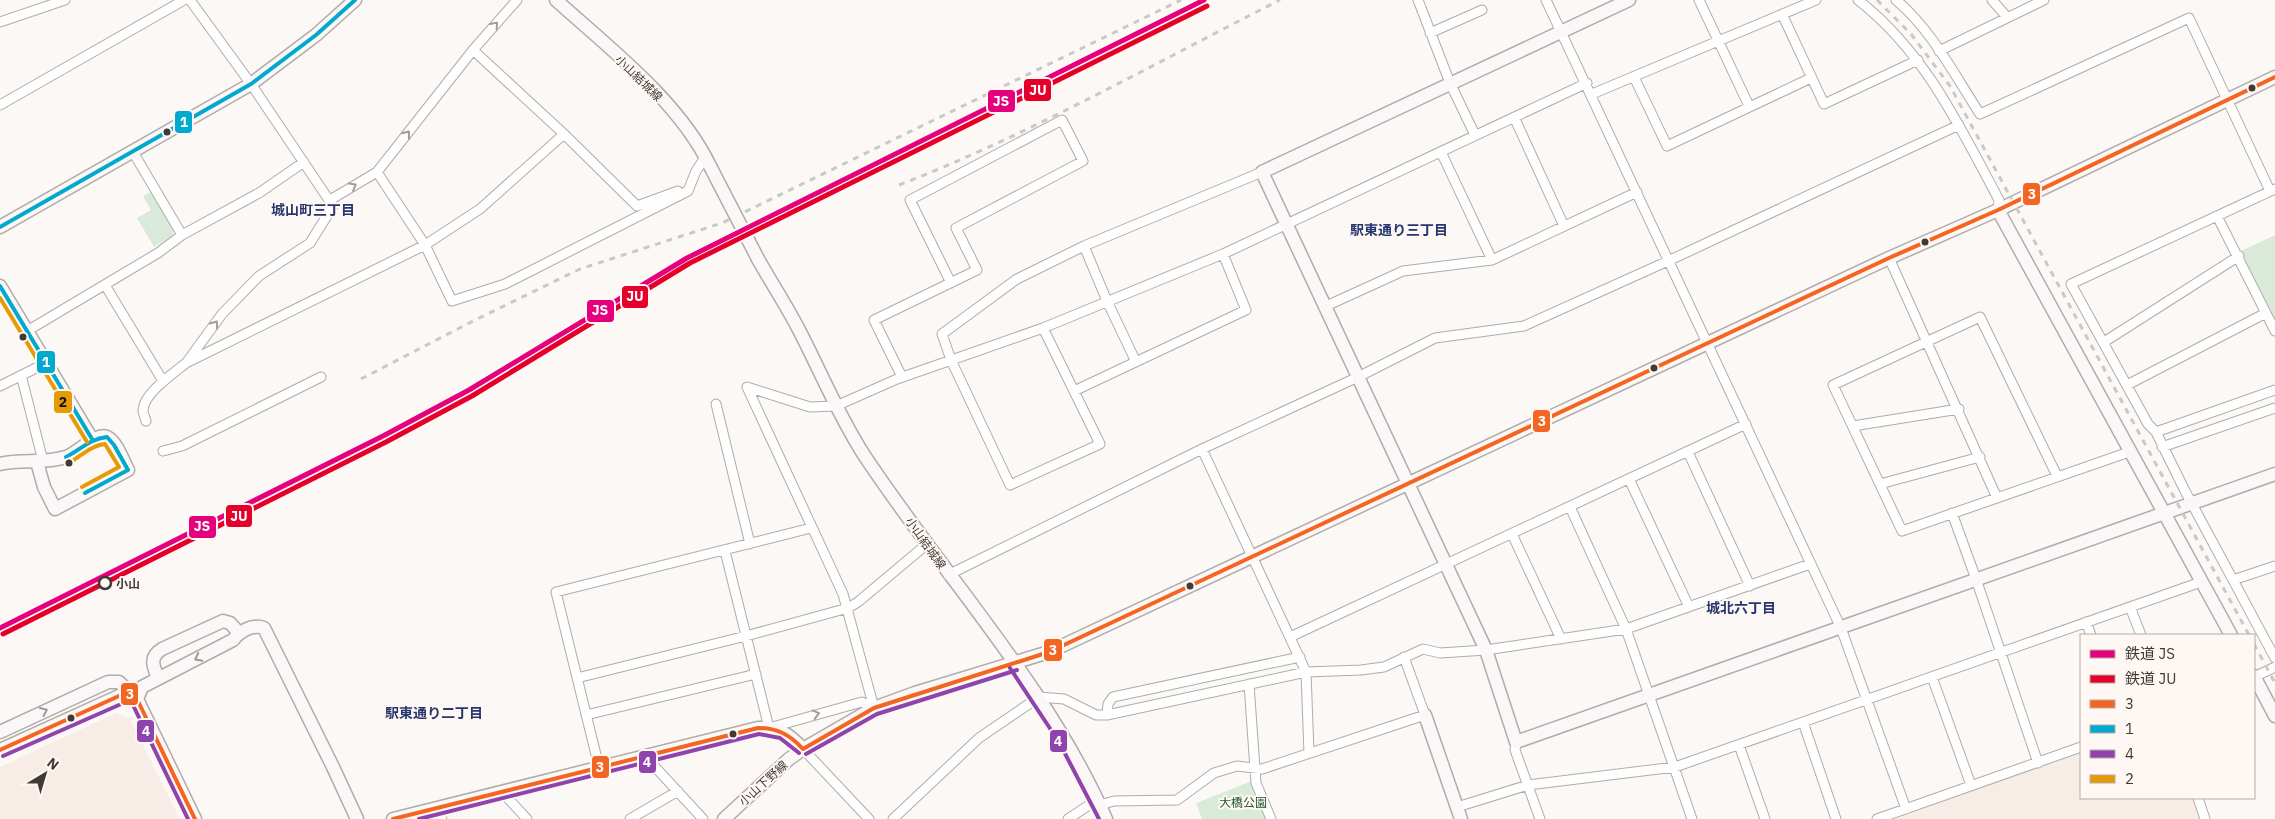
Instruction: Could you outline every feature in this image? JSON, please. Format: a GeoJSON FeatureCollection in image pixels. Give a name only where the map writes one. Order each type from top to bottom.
{"type":"FeatureCollection","features":[{"type":"Feature","properties":{"kind":"street"},"geometry":{"type":"LineString","coordinates":[[0,22],[64,0]]}},
{"type":"Feature","properties":{"kind":"street"},"geometry":{"type":"LineString","coordinates":[[0,105],[184,0]]}},
{"type":"Feature","properties":{"kind":"street"},"geometry":{"type":"LineString","coordinates":[[186,363],[222,314],[259,276],[310,243],[333,206],[251,84],[190,0]]}},
{"type":"Feature","properties":{"kind":"street"},"geometry":{"type":"LineString","coordinates":[[0,227],[251,84],[322,30],[355,0]]}},
{"type":"Feature","properties":{"kind":"street"},"geometry":{"type":"LineString","coordinates":[[330,200],[377,172],[473,50],[516,0]]}},
{"type":"Feature","properties":{"kind":"street","name":"小山結城線"},"geometry":{"type":"LineString","coordinates":[[556,0],[616,55],[684,122],[708,161],[758,259],[798,328],[836,406],[865,456],[948,574],[1039,697],[1099,802],[1106,819]]}},
{"type":"Feature","properties":{"kind":"street"},"geometry":{"type":"LineString","coordinates":[[1418,0],[1450,83],[1475,135]]}},
{"type":"Feature","properties":{"kind":"street"},"geometry":{"type":"LineString","coordinates":[[1546,0],[1587,83],[1840,628],[1906,809]]}},
{"type":"Feature","properties":{"kind":"street"},"geometry":{"type":"LineString","coordinates":[[1043,328],[1100,444],[1010,485],[951,360],[942,334],[1017,279],[1084,246],[1262,172],[1629,0]]}},
{"type":"Feature","properties":{"kind":"street"},"geometry":{"type":"LineString","coordinates":[[1699,0],[1750,106]]}},
{"type":"Feature","properties":{"kind":"street"},"geometry":{"type":"LineString","coordinates":[[1592,94],[1816,0]]}},
{"type":"Feature","properties":{"kind":"street"},"geometry":{"type":"LineString","coordinates":[[1858,0],[1884,22],[1918,60],[1940,92],[1998,200],[1998,210],[2162,513],[2230,634]]}},
{"type":"Feature","properties":{"kind":"street"},"geometry":{"type":"LineString","coordinates":[[1896,0],[1922,27],[1980,114],[2189,18],[2273,190],[2071,284],[2148,424],[2156,432],[2162,447],[2275,658]]}},
{"type":"Feature","properties":{"kind":"street"},"geometry":{"type":"LineString","coordinates":[[1992,0],[2007,17]]}},
{"type":"Feature","properties":{"kind":"street"},"geometry":{"type":"LineString","coordinates":[[1939,51],[2044,0]]}},
{"type":"Feature","properties":{"kind":"street"},"geometry":{"type":"LineString","coordinates":[[1430,33],[1482,10]]}},
{"type":"Feature","properties":{"kind":"street"},"geometry":{"type":"LineString","coordinates":[[1782,14],[1824,104],[1918,60]]}},
{"type":"Feature","properties":{"kind":"street"},"geometry":{"type":"LineString","coordinates":[[473,50],[564,134],[637,206],[682,190],[688,191]]}},
{"type":"Feature","properties":{"kind":"street"},"geometry":{"type":"LineString","coordinates":[[1634,76],[1666,146],[1811,78]]}},
{"type":"Feature","properties":{"kind":"street","name":"小山下野線"},"geometry":{"type":"LineString","coordinates":[[724,819],[778,768],[803,749],[874,708],[909,695],[1049,652],[1889,258],[1998,210],[2275,77]]}},
{"type":"Feature","properties":{"kind":"street"},"geometry":{"type":"LineString","coordinates":[[874,708],[848,608],[747,386],[810,407],[836,406],[902,377],[1043,328],[1223,254],[1587,83]]}},
{"type":"Feature","properties":{"kind":"street"},"geometry":{"type":"LineString","coordinates":[[1514,117],[1564,226]]}},
{"type":"Feature","properties":{"kind":"street"},"geometry":{"type":"LineString","coordinates":[[902,377],[874,320],[951,283],[977,270],[956,228],[1083,161],[1062,120],[910,200],[951,283]]}},
{"type":"Feature","properties":{"kind":"street"},"geometry":{"type":"LineString","coordinates":[[948,574],[1202,449],[1358,377],[1435,338],[1524,326],[1959,125]]}},
{"type":"Feature","properties":{"kind":"street"},"geometry":{"type":"LineString","coordinates":[[146,421],[143,410],[148,398],[163,381],[186,363],[425,245],[480,208],[564,134]]}},
{"type":"Feature","properties":{"kind":"street"},"geometry":{"type":"LineString","coordinates":[[133,152],[182,236]]}},
{"type":"Feature","properties":{"kind":"street"},"geometry":{"type":"LineString","coordinates":[[1440,152],[1492,260]]}},
{"type":"Feature","properties":{"kind":"street"},"geometry":{"type":"LineString","coordinates":[[377,172],[425,245],[452,300],[505,284],[688,191],[696,171],[708,161]]}},
{"type":"Feature","properties":{"kind":"street"},"geometry":{"type":"LineString","coordinates":[[27,331],[105,285],[182,236],[259,193],[304,162]]}},
{"type":"Feature","properties":{"kind":"street"},"geometry":{"type":"LineString","coordinates":[[1262,172],[1486,650],[1516,742],[1516,750],[1540,819]]}},
{"type":"Feature","properties":{"kind":"street"},"geometry":{"type":"LineString","coordinates":[[1324,307],[1404,271],[1492,260],[1637,192]]}},
{"type":"Feature","properties":{"kind":"street"},"geometry":{"type":"LineString","coordinates":[[2217,216],[2239,256],[2275,331]]}},
{"type":"Feature","properties":{"kind":"street"},"geometry":{"type":"LineString","coordinates":[[1084,246],[1106,301],[1136,362]]}},
{"type":"Feature","properties":{"kind":"street"},"geometry":{"type":"LineString","coordinates":[[1074,391],[1246,310],[1223,254]]}},
{"type":"Feature","properties":{"kind":"street"},"geometry":{"type":"LineString","coordinates":[[2104,342],[2239,256]]}},
{"type":"Feature","properties":{"kind":"street"},"geometry":{"type":"LineString","coordinates":[[1889,258],[1998,498]]}},
{"type":"Feature","properties":{"kind":"street"},"geometry":{"type":"LineString","coordinates":[[105,285],[163,381]]}},
{"type":"Feature","properties":{"kind":"street"},"geometry":{"type":"LineString","coordinates":[[0,286],[92,439]]}},
{"type":"Feature","properties":{"kind":"street"},"geometry":{"type":"LineString","coordinates":[[2127,385],[2266,313]]}},
{"type":"Feature","properties":{"kind":"street"},"geometry":{"type":"LineString","coordinates":[[2057,476],[1980,317],[1833,385],[1902,531],[2129,452]]}},
{"type":"Feature","properties":{"kind":"street"},"geometry":{"type":"LineString","coordinates":[[0,386],[46,363]]}},
{"type":"Feature","properties":{"kind":"street"},"geometry":{"type":"LineString","coordinates":[[0,464],[13,461],[40,462],[66,457],[82,449],[92,439],[103,437],[110,440],[128,470],[55,509],[44,487],[40,462],[21,375]]}},
{"type":"Feature","properties":{"kind":"street"},"geometry":{"type":"LineString","coordinates":[[163,451],[182,446],[321,377]]}},
{"type":"Feature","properties":{"kind":"street"},"geometry":{"type":"LineString","coordinates":[[2156,432],[2275,390]]}},
{"type":"Feature","properties":{"kind":"street"},"geometry":{"type":"LineString","coordinates":[[716,404],[750,544]]}},
{"type":"Feature","properties":{"kind":"street"},"geometry":{"type":"LineString","coordinates":[[2162,447],[2275,408]]}},
{"type":"Feature","properties":{"kind":"street"},"geometry":{"type":"LineString","coordinates":[[1853,426],[1959,409]]}},
{"type":"Feature","properties":{"kind":"street"},"geometry":{"type":"LineString","coordinates":[[1290,637],[1746,424]]}},
{"type":"Feature","properties":{"kind":"street"},"geometry":{"type":"LineString","coordinates":[[1202,449],[1306,672],[1309,754]]}},
{"type":"Feature","properties":{"kind":"street"},"geometry":{"type":"LineString","coordinates":[[1688,452],[1750,586]]}},
{"type":"Feature","properties":{"kind":"street"},"geometry":{"type":"LineString","coordinates":[[1880,484],[1980,456]]}},
{"type":"Feature","properties":{"kind":"street"},"geometry":{"type":"LineString","coordinates":[[1516,742],[2191,502],[2275,474]]}},
{"type":"Feature","properties":{"kind":"street"},"geometry":{"type":"LineString","coordinates":[[1629,479],[1689,607]]}},
{"type":"Feature","properties":{"kind":"street"},"geometry":{"type":"LineString","coordinates":[[1570,507],[1626,629],[1692,819]]}},
{"type":"Feature","properties":{"kind":"street"},"geometry":{"type":"LineString","coordinates":[[1952,513],[2038,763]]}},
{"type":"Feature","properties":{"kind":"street"},"geometry":{"type":"LineString","coordinates":[[599,767],[556,592],[811,528]]}},
{"type":"Feature","properties":{"kind":"street"},"geometry":{"type":"LineString","coordinates":[[1512,534],[1561,638]]}},
{"type":"Feature","properties":{"kind":"street"},"geometry":{"type":"LineString","coordinates":[[577,678],[746,636],[848,608],[858,602],[927,544]]}},
{"type":"Feature","properties":{"kind":"street"},"geometry":{"type":"LineString","coordinates":[[725,551],[769,728]]}},
{"type":"Feature","properties":{"kind":"street"},"geometry":{"type":"LineString","coordinates":[[893,819],[979,738],[1039,697],[1064,698],[1096,715],[1108,715],[1306,672],[1361,670],[1384,667],[1423,649],[1440,653],[1486,650],[1626,629],[1810,564]]}},
{"type":"Feature","properties":{"kind":"street"},"geometry":{"type":"LineString","coordinates":[[2233,580],[2275,566]]}},
{"type":"Feature","properties":{"kind":"street"},"geometry":{"type":"LineString","coordinates":[[1404,657],[1460,816],[1528,785],[1675,768],[2201,582]]}},
{"type":"Feature","properties":{"kind":"street"},"geometry":{"type":"LineString","coordinates":[[2130,607],[2140,634]]}},
{"type":"Feature","properties":{"kind":"street"},"geometry":{"type":"LineString","coordinates":[[158,678],[153,660],[154,655],[162,649],[223,621],[230,623],[239,632]]}},
{"type":"Feature","properties":{"kind":"street"},"geometry":{"type":"LineString","coordinates":[[2086,622],[2091,634]]}},
{"type":"Feature","properties":{"kind":"street"},"geometry":{"type":"LineString","coordinates":[[138,699],[142,687],[233,640],[239,632],[255,627],[264,628],[357,819]]}},
{"type":"Feature","properties":{"kind":"street"},"geometry":{"type":"LineString","coordinates":[[1108,715],[1108,704],[1113,697],[1300,657]]}},
{"type":"Feature","properties":{"kind":"street"},"geometry":{"type":"LineString","coordinates":[[2255,677],[2275,667]]}},
{"type":"Feature","properties":{"kind":"street"},"geometry":{"type":"LineString","coordinates":[[1241,669],[1246,684],[1256,783],[1271,819]]}},
{"type":"Feature","properties":{"kind":"street"},"geometry":{"type":"LineString","coordinates":[[586,715],[756,674]]}},
{"type":"Feature","properties":{"kind":"street"},"geometry":{"type":"LineString","coordinates":[[1932,677],[1971,785]]}},
{"type":"Feature","properties":{"kind":"street"},"geometry":{"type":"LineString","coordinates":[[2255,679],[2275,716]]}},
{"type":"Feature","properties":{"kind":"street"},"geometry":{"type":"LineString","coordinates":[[0,732],[108,682],[123,685],[138,699],[195,819]]}},
{"type":"Feature","properties":{"kind":"street"},"geometry":{"type":"LineString","coordinates":[[0,750],[119,696],[129,694],[138,699]]}},
{"type":"Feature","properties":{"kind":"street"},"geometry":{"type":"LineString","coordinates":[[393,819],[439,814],[502,792],[731,734],[769,728],[862,702],[874,708]]}},
{"type":"Feature","properties":{"kind":"street"},"geometry":{"type":"LineString","coordinates":[[1068,819],[1099,802],[1177,800],[1214,773],[1237,766],[1262,769],[1425,715]]}},
{"type":"Feature","properties":{"kind":"street"},"geometry":{"type":"LineString","coordinates":[[1804,722],[1836,819]]}},
{"type":"Feature","properties":{"kind":"street"},"geometry":{"type":"LineString","coordinates":[[769,728],[780,730],[790,736],[870,819]]}},
{"type":"Feature","properties":{"kind":"street"},"geometry":{"type":"LineString","coordinates":[[1739,745],[1765,819]]}},
{"type":"Feature","properties":{"kind":"street"},"geometry":{"type":"LineString","coordinates":[[1877,819],[2080,747]]}},
{"type":"Feature","properties":{"kind":"street"},"geometry":{"type":"LineString","coordinates":[[645,756],[704,819]]}},
{"type":"Feature","properties":{"kind":"street"},"geometry":{"type":"LineString","coordinates":[[502,792],[527,819]]}},
{"type":"Feature","properties":{"kind":"street"},"geometry":{"type":"LineString","coordinates":[[630,819],[678,792]]}},
{"type":"Feature","properties":{"kind":"street"},"geometry":{"type":"LineString","coordinates":[[2198,799],[2205,819]]}},
{"type":"Feature","properties":{"kind":"shaded area"},"geometry":{"type":"Polygon","coordinates":[[[116,713],[130,719],[180,819],[0,819],[0,767],[116,713]]]}},
{"type":"Feature","properties":{"kind":"shaded area"},"geometry":{"type":"Polygon","coordinates":[[[2080,751],[2080,799],[2193,799],[2201,819],[1895,819],[2080,751]]]}},
{"type":"Feature","properties":{"kind":"green space"},"geometry":{"type":"Polygon","coordinates":[[[151,192],[174,229],[172,236],[154,247],[137,218],[151,210],[143,196],[151,192]]]}},
{"type":"Feature","properties":{"kind":"green space"},"geometry":{"type":"Polygon","coordinates":[[[2275,235],[2275,323],[2241,251],[2275,235]]]}},
{"type":"Feature","properties":{"kind":"green space","name":"大橋公園"},"geometry":{"type":"Polygon","coordinates":[[[1252,781],[1268,819],[1202,819],[1196,803],[1252,781]]]}},
{"type":"Feature","properties":{"kind":"railway"},"geometry":{"type":"LineString","coordinates":[[361,379],[473,321],[580,269],[722,223],[1181,0]]}},
{"type":"Feature","properties":{"kind":"railway"},"geometry":{"type":"LineString","coordinates":[[899,185],[1045,121],[1280,0]]}},
{"type":"Feature","properties":{"kind":"railway"},"geometry":{"type":"LineString","coordinates":[[1877,0],[1911,34],[1950,86],[2248,634]]}},
{"type":"Feature","properties":{"kind":"railway"},"geometry":{"type":"LineString","coordinates":[[2255,646],[2275,683]]}},
{"type":"Feature","properties":{"kind":"rail line","name":"JS"},"geometry":{"type":"LineString","coordinates":[[0,628],[383,436],[469,390],[687,258],[1204,0]]}},
{"type":"Feature","properties":{"kind":"rail line","name":"JU"},"geometry":{"type":"LineString","coordinates":[[3,634],[386,442],[472,396],[690,263],[1207,6]]}},
{"type":"Feature","properties":{"kind":"transit line","name":"1"},"geometry":{"type":"LineString","coordinates":[[0,227],[251,84],[316,35],[355,0]]}},
{"type":"Feature","properties":{"kind":"transit line","name":"3"},"geometry":{"type":"LineString","coordinates":[[803,749],[874,708],[1049,652],[1889,258],[1998,210],[2275,77]]}},
{"type":"Feature","properties":{"kind":"transit line","name":"1"},"geometry":{"type":"LineString","coordinates":[[0,286],[92,439]]}},
{"type":"Feature","properties":{"kind":"transit line","name":"2"},"geometry":{"type":"LineString","coordinates":[[0,298],[87,442]]}},
{"type":"Feature","properties":{"kind":"transit line","name":"1"},"geometry":{"type":"LineString","coordinates":[[66,457],[90,442],[107,437],[114,445],[128,470],[85,493]]}},
{"type":"Feature","properties":{"kind":"transit line","name":"2"},"geometry":{"type":"LineString","coordinates":[[69,463],[91,449],[105,444],[119,467],[82,487]]}},
{"type":"Feature","properties":{"kind":"transit line","name":"4"},"geometry":{"type":"LineString","coordinates":[[1010,668],[1059,742],[1099,819]]}},
{"type":"Feature","properties":{"kind":"transit line","name":"4"},"geometry":{"type":"LineString","coordinates":[[806,754],[877,714],[1017,670]]}},
{"type":"Feature","properties":{"kind":"transit line","name":"3"},"geometry":{"type":"LineString","coordinates":[[0,750],[119,696],[129,694],[137,699],[195,819]]}},
{"type":"Feature","properties":{"kind":"transit line","name":"4"},"geometry":{"type":"LineString","coordinates":[[3,756],[128,701],[132,703],[188,819]]}},
{"type":"Feature","properties":{"kind":"transit line","name":"3"},"geometry":{"type":"LineString","coordinates":[[393,819],[758,728],[772,729],[783,733],[803,749]]}},
{"type":"Feature","properties":{"kind":"transit line","name":"4"},"geometry":{"type":"LineString","coordinates":[[419,819],[759,734],[780,738],[799,753]]}},
{"type":"Feature","properties":{"kind":"place","name":"小山"},"geometry":{"type":"Point","coordinates":[105,583]}},
{"type":"Feature","properties":{"kind":"district","name":"城山町三丁目"},"geometry":{"type":"Point","coordinates":[313,210]}},
{"type":"Feature","properties":{"kind":"district","name":"駅東通り三丁目"},"geometry":{"type":"Point","coordinates":[1399,230]}},
{"type":"Feature","properties":{"kind":"district","name":"城北六丁目"},"geometry":{"type":"Point","coordinates":[1741,608]}},
{"type":"Feature","properties":{"kind":"district","name":"駅東通り二丁目"},"geometry":{"type":"Point","coordinates":[434,713]}}]}
